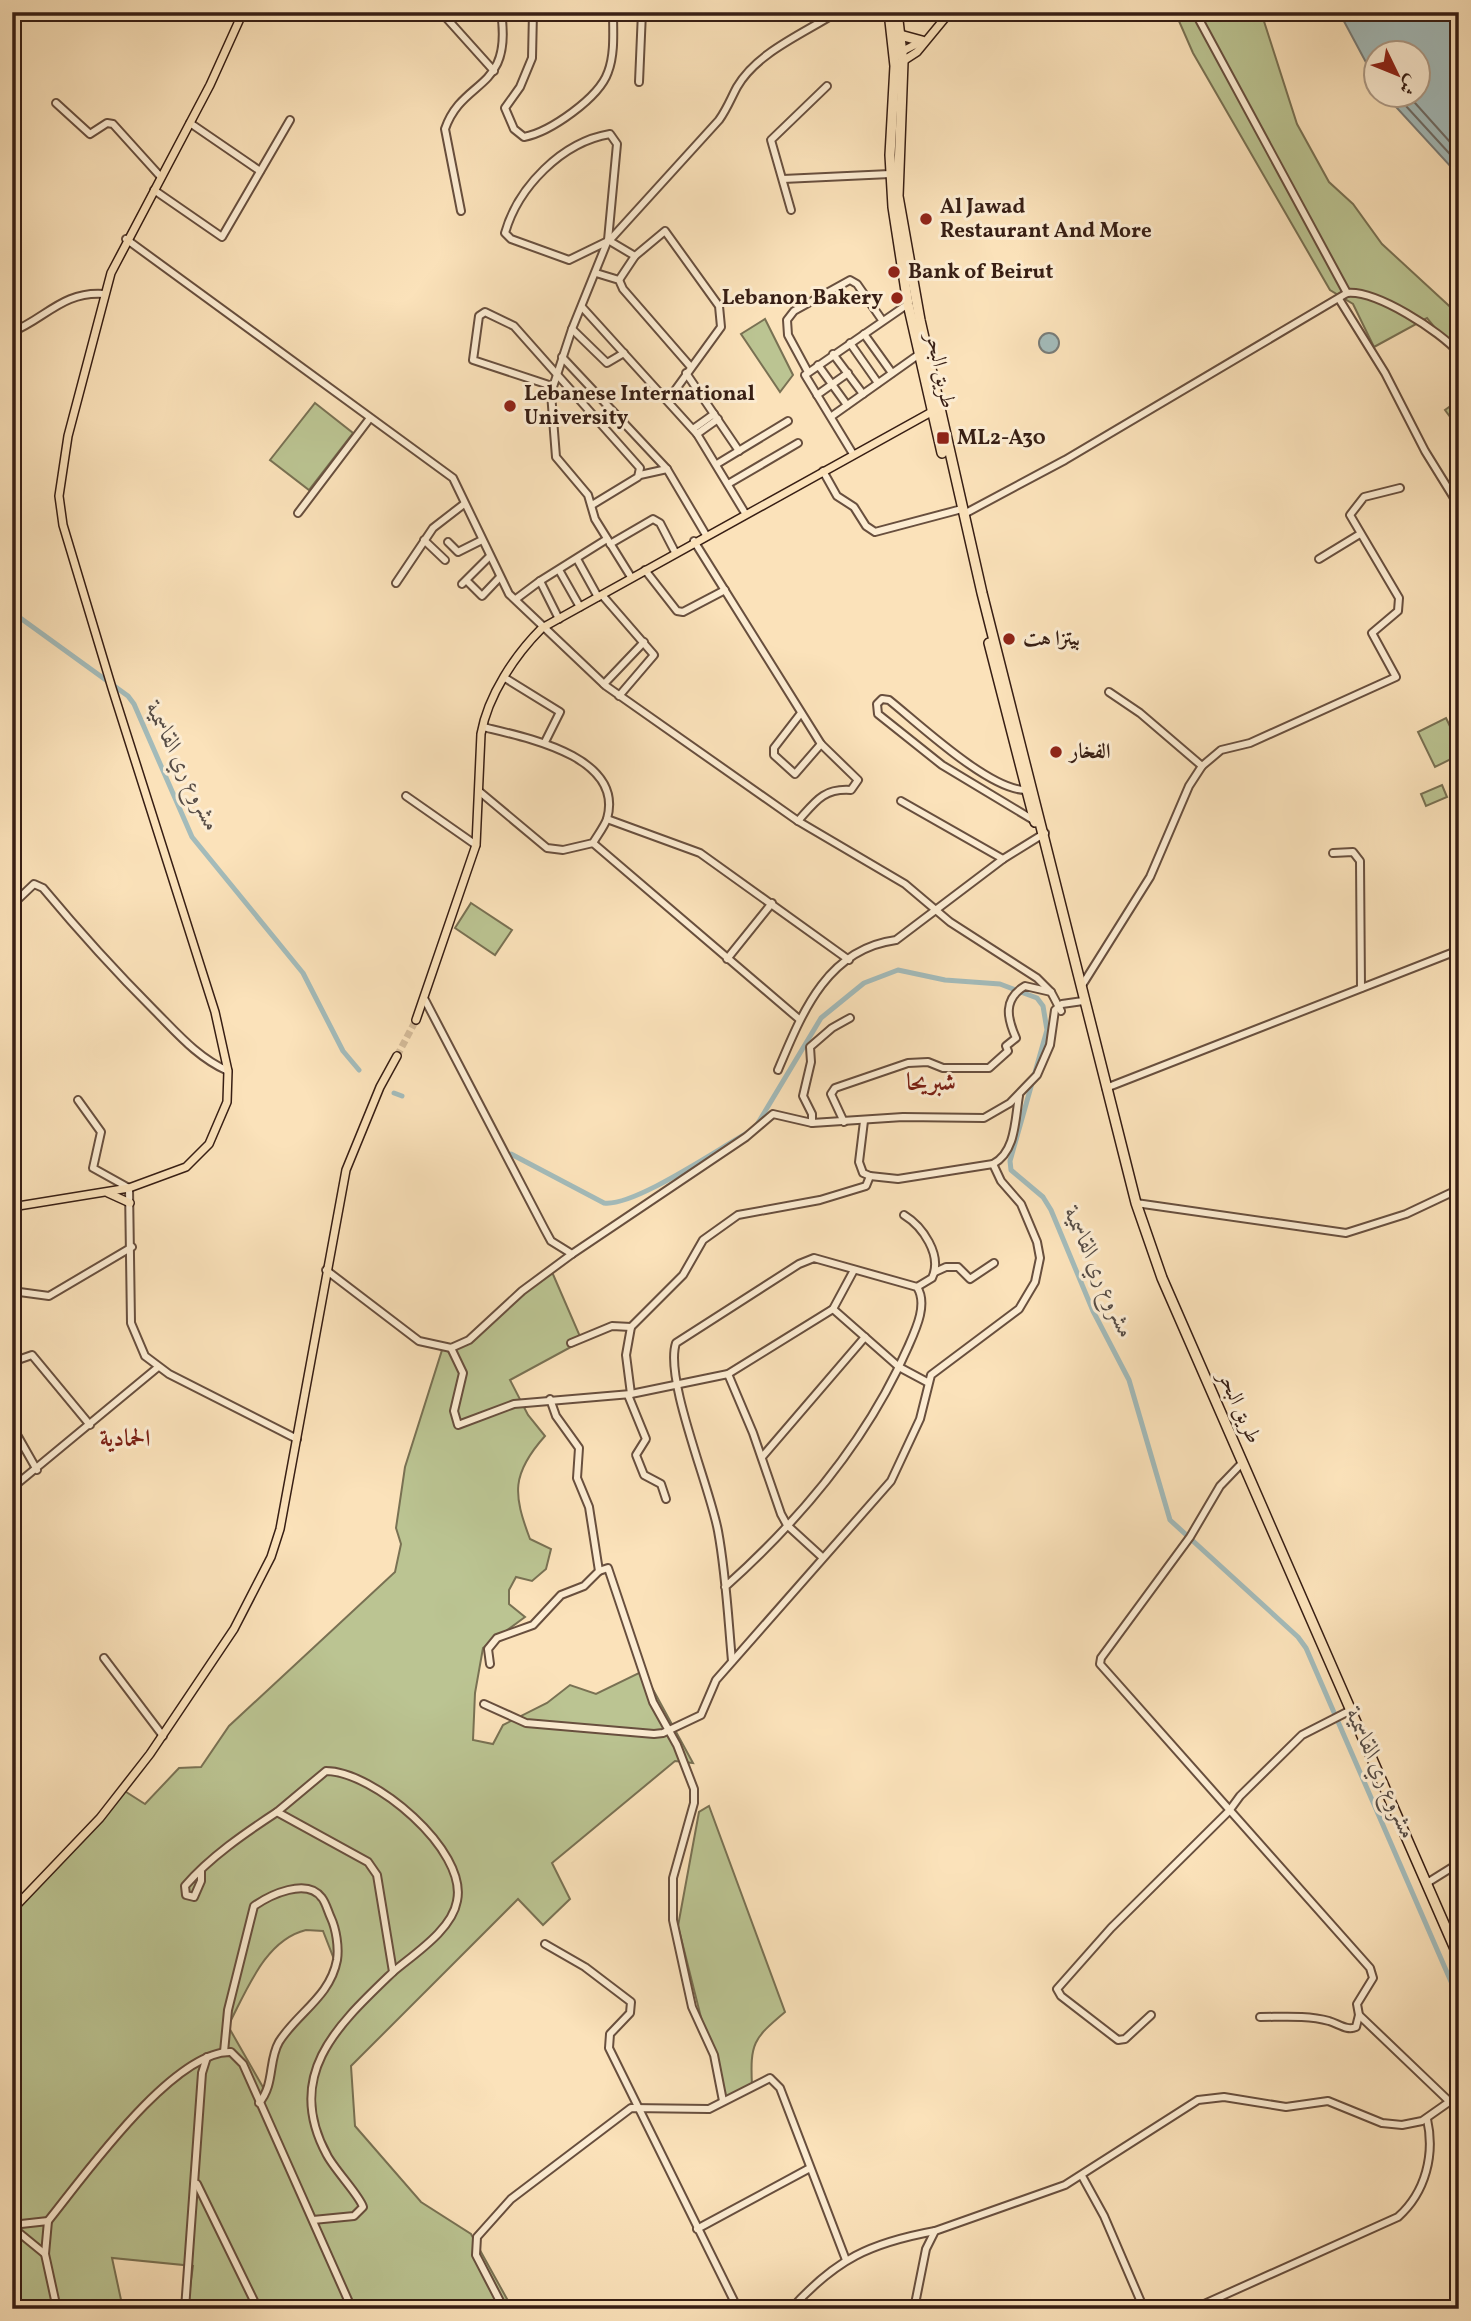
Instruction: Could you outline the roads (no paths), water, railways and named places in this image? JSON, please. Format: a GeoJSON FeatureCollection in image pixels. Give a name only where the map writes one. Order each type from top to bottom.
{"type":"FeatureCollection","features":[{"type":"Feature","properties":{"kind":"highway","name":"طريق البحر"},"geometry":{"type":"LineString","coordinates":[[889,12],[899,59],[890,174],[908,304],[918,355],[935,410],[1013,721],[1035,821],[1042,834]]}},
{"type":"Feature","properties":{"kind":"highway","name":"طريق البحر"},"geometry":{"type":"LineString","coordinates":[[897,12],[900,35],[898,196],[935,410]]}},
{"type":"Feature","properties":{"kind":"highway"},"geometry":{"type":"LineString","coordinates":[[900,35],[924,40]]}},
{"type":"Feature","properties":{"kind":"highway","name":"طريق البحر"},"geometry":{"type":"LineString","coordinates":[[1029,796],[1047,850],[1080,989],[1078,1002],[1106,1088],[1136,1203],[1162,1278],[1459,1958]]}},
{"type":"Feature","properties":{"kind":"main road"},"geometry":{"type":"LineString","coordinates":[[12,1207],[129,1188],[186,1167],[198,1157],[223,1115],[229,1090],[228,1071],[207,985],[59,507],[63,457],[104,294],[126,239],[190,123],[243,12]]}},
{"type":"Feature","properties":{"kind":"main road"},"geometry":{"type":"LineString","coordinates":[[899,59],[924,40],[950,12]]}},
{"type":"Feature","properties":{"kind":"main road"},"geometry":{"type":"LineString","coordinates":[[416,1020],[476,845],[483,727],[490,705],[520,653],[542,628],[694,541],[935,410]]}},
{"type":"Feature","properties":{"kind":"main road"},"geometry":{"type":"LineString","coordinates":[[12,1910],[100,1818],[163,1736],[234,1629],[271,1557],[280,1529],[346,1170],[380,1087],[397,1056]]}},
{"type":"Feature","properties":{"kind":"main road"},"geometry":{"type":"LineString","coordinates":[[104,1191],[130,1203]]}},
{"type":"Feature","properties":{"kind":"street"},"geometry":{"type":"LineString","coordinates":[[440,12],[494,71]]}},
{"type":"Feature","properties":{"kind":"street"},"geometry":{"type":"LineString","coordinates":[[461,211],[445,128],[456,110],[494,71],[503,39],[501,12]]}},
{"type":"Feature","properties":{"kind":"street"},"geometry":{"type":"LineString","coordinates":[[533,12],[533,58],[520,87],[505,108],[514,129],[526,137],[566,116],[604,82],[610,66],[613,12]]}},
{"type":"Feature","properties":{"kind":"street"},"geometry":{"type":"LineString","coordinates":[[639,82],[642,12]]}},
{"type":"Feature","properties":{"kind":"street"},"geometry":{"type":"LineString","coordinates":[[631,577],[595,519],[592,505],[555,457],[552,386],[608,241],[617,144],[610,134],[597,136],[545,168],[522,195],[505,233],[511,239],[569,260],[608,241],[719,120],[734,99],[737,87],[769,54],[837,12]]}},
{"type":"Feature","properties":{"kind":"street"},"geometry":{"type":"LineString","coordinates":[[1195,12],[1347,293]]}},
{"type":"Feature","properties":{"kind":"street"},"geometry":{"type":"LineString","coordinates":[[791,210],[771,140],[827,86]]}},
{"type":"Feature","properties":{"kind":"street"},"geometry":{"type":"LineString","coordinates":[[56,103],[90,134],[107,123],[113,124],[160,176]]}},
{"type":"Feature","properties":{"kind":"street"},"geometry":{"type":"LineString","coordinates":[[154,190],[222,237],[290,120]]}},
{"type":"Feature","properties":{"kind":"street"},"geometry":{"type":"LineString","coordinates":[[190,123],[260,171]]}},
{"type":"Feature","properties":{"kind":"street"},"geometry":{"type":"LineString","coordinates":[[783,179],[890,174]]}},
{"type":"Feature","properties":{"kind":"street"},"geometry":{"type":"LineString","coordinates":[[620,280],[635,256],[657,234],[668,232],[719,306],[721,327],[668,400]]}},
{"type":"Feature","properties":{"kind":"street"},"geometry":{"type":"LineString","coordinates":[[126,239],[453,478],[500,577],[516,599],[542,628],[604,684],[798,821],[905,884],[936,909],[1031,974],[1051,992],[1060,1008]]}},
{"type":"Feature","properties":{"kind":"street"},"geometry":{"type":"LineString","coordinates":[[608,241],[635,256]]}},
{"type":"Feature","properties":{"kind":"street"},"geometry":{"type":"LineString","coordinates":[[596,273],[620,280]]}},
{"type":"Feature","properties":{"kind":"street"},"geometry":{"type":"LineString","coordinates":[[620,280],[623,289],[688,369],[739,450]]}},
{"type":"Feature","properties":{"kind":"street"},"geometry":{"type":"LineString","coordinates":[[808,372],[788,335],[788,316],[794,311],[850,280],[858,284],[883,320]]}},
{"type":"Feature","properties":{"kind":"street"},"geometry":{"type":"LineString","coordinates":[[823,471],[837,496],[853,507],[866,526],[875,532],[961,512],[1065,460],[1347,293],[1370,296],[1404,311],[1444,337],[1459,353]]}},
{"type":"Feature","properties":{"kind":"street"},"geometry":{"type":"LineString","coordinates":[[12,332],[53,306],[86,294],[104,294]]}},
{"type":"Feature","properties":{"kind":"street"},"geometry":{"type":"LineString","coordinates":[[1339,299],[1385,373],[1425,451],[1459,506]]}},
{"type":"Feature","properties":{"kind":"street"},"geometry":{"type":"LineString","coordinates":[[853,454],[832,416],[804,378],[833,354],[908,304]]}},
{"type":"Feature","properties":{"kind":"street"},"geometry":{"type":"LineString","coordinates":[[582,307],[695,432],[718,464],[745,513]]}},
{"type":"Feature","properties":{"kind":"street"},"geometry":{"type":"LineString","coordinates":[[552,386],[473,360],[479,316],[485,312],[510,323],[640,468],[640,474]]}},
{"type":"Feature","properties":{"kind":"street"},"geometry":{"type":"LineString","coordinates":[[572,329],[607,363],[624,353]]}},
{"type":"Feature","properties":{"kind":"street"},"geometry":{"type":"LineString","coordinates":[[863,334],[892,373]]}},
{"type":"Feature","properties":{"kind":"street"},"geometry":{"type":"LineString","coordinates":[[850,343],[878,383]]}},
{"type":"Feature","properties":{"kind":"street"},"geometry":{"type":"LineString","coordinates":[[833,354],[863,394]]}},
{"type":"Feature","properties":{"kind":"street"},"geometry":{"type":"LineString","coordinates":[[832,416],[918,355]]}},
{"type":"Feature","properties":{"kind":"street"},"geometry":{"type":"LineString","coordinates":[[562,357],[667,469],[706,535]]}},
{"type":"Feature","properties":{"kind":"street"},"geometry":{"type":"LineString","coordinates":[[818,365],[847,405]]}},
{"type":"Feature","properties":{"kind":"street"},"geometry":{"type":"LineString","coordinates":[[817,395],[848,373]]}},
{"type":"Feature","properties":{"kind":"street"},"geometry":{"type":"LineString","coordinates":[[695,432],[716,417]]}},
{"type":"Feature","properties":{"kind":"street"},"geometry":{"type":"LineString","coordinates":[[298,513],[370,418]]}},
{"type":"Feature","properties":{"kind":"street"},"geometry":{"type":"LineString","coordinates":[[718,464],[788,421]]}},
{"type":"Feature","properties":{"kind":"street"},"geometry":{"type":"LineString","coordinates":[[728,484],[798,443]]}},
{"type":"Feature","properties":{"kind":"street"},"geometry":{"type":"LineString","coordinates":[[592,505],[640,474],[667,469]]}},
{"type":"Feature","properties":{"kind":"street"},"geometry":{"type":"LineString","coordinates":[[1080,989],[1150,877],[1189,786],[1202,766],[1221,750],[1250,743],[1396,677],[1372,634],[1398,611],[1399,598],[1350,514],[1364,498],[1400,488]]}},
{"type":"Feature","properties":{"kind":"street"},"geometry":{"type":"LineString","coordinates":[[397,583],[424,540],[440,522],[464,504]]}},
{"type":"Feature","properties":{"kind":"street"},"geometry":{"type":"LineString","coordinates":[[516,599],[577,559],[653,519],[660,523],[676,552]]}},
{"type":"Feature","properties":{"kind":"street"},"geometry":{"type":"LineString","coordinates":[[1319,559],[1360,534]]}},
{"type":"Feature","properties":{"kind":"street"},"geometry":{"type":"LineString","coordinates":[[424,540],[445,560]]}},
{"type":"Feature","properties":{"kind":"street"},"geometry":{"type":"LineString","coordinates":[[448,542],[458,552],[463,552],[482,540]]}},
{"type":"Feature","properties":{"kind":"street"},"geometry":{"type":"LineString","coordinates":[[694,541],[821,744],[857,783],[851,790],[832,790],[821,794],[798,821]]}},
{"type":"Feature","properties":{"kind":"street"},"geometry":{"type":"LineString","coordinates":[[490,556],[465,584],[482,596],[500,577]]}},
{"type":"Feature","properties":{"kind":"street"},"geometry":{"type":"LineString","coordinates":[[577,559],[600,596],[654,654],[653,660],[620,696]]}},
{"type":"Feature","properties":{"kind":"street"},"geometry":{"type":"LineString","coordinates":[[559,570],[580,607]]}},
{"type":"Feature","properties":{"kind":"street"},"geometry":{"type":"LineString","coordinates":[[645,570],[664,598],[679,612],[725,590]]}},
{"type":"Feature","properties":{"kind":"street"},"geometry":{"type":"LineString","coordinates":[[540,581],[559,619]]}},
{"type":"Feature","properties":{"kind":"street"},"geometry":{"type":"LineString","coordinates":[[604,684],[644,642]]}},
{"type":"Feature","properties":{"kind":"street"},"geometry":{"type":"LineString","coordinates":[[505,678],[560,712],[545,742]]}},
{"type":"Feature","properties":{"kind":"street"},"geometry":{"type":"LineString","coordinates":[[1109,692],[1140,713],[1202,766]]}},
{"type":"Feature","properties":{"kind":"street"},"geometry":{"type":"LineString","coordinates":[[1029,796],[1011,790],[947,748],[889,700],[879,701],[876,708],[878,714],[936,761],[1035,821]]}},
{"type":"Feature","properties":{"kind":"street"},"geometry":{"type":"LineString","coordinates":[[801,713],[774,748],[775,755],[795,774],[821,744]]}},
{"type":"Feature","properties":{"kind":"street"},"geometry":{"type":"LineString","coordinates":[[480,792],[547,848],[563,850],[593,843],[607,819],[607,793],[601,780],[575,757],[545,742],[483,727]]}},
{"type":"Feature","properties":{"kind":"street"},"geometry":{"type":"LineString","coordinates":[[936,761],[947,748]]}},
{"type":"Feature","properties":{"kind":"street"},"geometry":{"type":"LineString","coordinates":[[1005,805],[1011,790]]}},
{"type":"Feature","properties":{"kind":"street"},"geometry":{"type":"LineString","coordinates":[[407,796],[476,845]]}},
{"type":"Feature","properties":{"kind":"street"},"geometry":{"type":"LineString","coordinates":[[901,801],[1003,859]]}},
{"type":"Feature","properties":{"kind":"street"},"geometry":{"type":"LineString","coordinates":[[607,819],[700,853],[849,960]]}},
{"type":"Feature","properties":{"kind":"street"},"geometry":{"type":"LineString","coordinates":[[778,1070],[799,1018],[819,984],[849,960],[878,943],[897,940],[1003,859],[1042,834]]}},
{"type":"Feature","properties":{"kind":"street"},"geometry":{"type":"LineString","coordinates":[[593,843],[799,1018]]}},
{"type":"Feature","properties":{"kind":"street"},"geometry":{"type":"LineString","coordinates":[[1333,853],[1353,852],[1360,860],[1362,988]]}},
{"type":"Feature","properties":{"kind":"street"},"geometry":{"type":"LineString","coordinates":[[12,905],[34,884],[43,888],[118,974],[173,1030],[203,1058],[228,1071]]}},
{"type":"Feature","properties":{"kind":"street"},"geometry":{"type":"LineString","coordinates":[[727,959],[772,903]]}},
{"type":"Feature","properties":{"kind":"street"},"geometry":{"type":"LineString","coordinates":[[1106,1088],[1459,950]]}},
{"type":"Feature","properties":{"kind":"street"},"geometry":{"type":"LineString","coordinates":[[844,1122],[831,1094],[842,1085],[908,1063],[928,1062],[943,1068],[992,1066],[1008,1051],[1006,1046],[1016,1038],[1008,1007],[1021,989],[1051,992]]}},
{"type":"Feature","properties":{"kind":"street"},"geometry":{"type":"LineString","coordinates":[[425,1000],[551,1241],[572,1254]]}},
{"type":"Feature","properties":{"kind":"street"},"geometry":{"type":"LineString","coordinates":[[326,1270],[419,1341],[451,1348],[468,1340],[522,1291],[572,1254],[708,1164],[773,1114],[812,1123],[903,1117],[984,1118],[1003,1109],[1030,1084],[1043,1063],[1060,1008],[1078,1002]]}},
{"type":"Feature","properties":{"kind":"street"},"geometry":{"type":"LineString","coordinates":[[812,1123],[812,1114],[803,1096],[811,1062],[810,1047],[832,1028],[850,1018]]}},
{"type":"Feature","properties":{"kind":"street"},"geometry":{"type":"LineString","coordinates":[[864,1121],[859,1162],[863,1172],[870,1176],[898,1179],[993,1164],[1006,1155],[1009,1148],[1020,1094]]}},
{"type":"Feature","properties":{"kind":"street"},"geometry":{"type":"LineString","coordinates":[[78,1100],[101,1129],[93,1168],[129,1188],[132,1247],[131,1323],[138,1345],[157,1368],[297,1439]]}},
{"type":"Feature","properties":{"kind":"street"},"geometry":{"type":"LineString","coordinates":[[484,1704],[526,1723],[654,1734],[668,1731],[701,1715],[710,1689],[732,1661],[891,1481],[920,1419],[927,1382],[937,1368],[1019,1308],[1038,1272],[1040,1258],[1028,1219],[993,1164]]}},
{"type":"Feature","properties":{"kind":"street"},"geometry":{"type":"LineString","coordinates":[[666,1499],[661,1483],[644,1475],[639,1464],[637,1452],[646,1439],[629,1394],[626,1355],[631,1327],[683,1275],[703,1240],[730,1218],[862,1189],[870,1176]]}},
{"type":"Feature","properties":{"kind":"street"},"geometry":{"type":"LineString","coordinates":[[1136,1203],[1346,1233],[1406,1213],[1459,1189]]}},
{"type":"Feature","properties":{"kind":"street"},"geometry":{"type":"LineString","coordinates":[[904,1215],[925,1234],[935,1272]]}},
{"type":"Feature","properties":{"kind":"street"},"geometry":{"type":"LineString","coordinates":[[12,1291],[49,1296],[132,1247]]}},
{"type":"Feature","properties":{"kind":"street"},"geometry":{"type":"LineString","coordinates":[[732,1661],[725,1587],[710,1496],[677,1387],[674,1349],[681,1337],[809,1259],[820,1259],[917,1287],[932,1278],[935,1272],[946,1267],[958,1267],[970,1279],[994,1263]]}},
{"type":"Feature","properties":{"kind":"street"},"geometry":{"type":"LineString","coordinates":[[451,1348],[463,1373],[453,1419],[458,1425],[514,1404],[677,1387],[728,1374],[833,1308],[854,1270]]}},
{"type":"Feature","properties":{"kind":"street"},"geometry":{"type":"LineString","coordinates":[[725,1587],[787,1525],[848,1456],[899,1367],[923,1301],[917,1287]]}},
{"type":"Feature","properties":{"kind":"street"},"geometry":{"type":"LineString","coordinates":[[833,1308],[899,1367],[927,1382]]}},
{"type":"Feature","properties":{"kind":"street"},"geometry":{"type":"LineString","coordinates":[[571,1343],[612,1326],[631,1327]]}},
{"type":"Feature","properties":{"kind":"street"},"geometry":{"type":"LineString","coordinates":[[762,1457],[865,1337]]}},
{"type":"Feature","properties":{"kind":"street"},"geometry":{"type":"LineString","coordinates":[[12,1362],[32,1355],[90,1425]]}},
{"type":"Feature","properties":{"kind":"street"},"geometry":{"type":"LineString","coordinates":[[12,1488],[157,1368]]}},
{"type":"Feature","properties":{"kind":"street"},"geometry":{"type":"LineString","coordinates":[[728,1374],[787,1525],[822,1557]]}},
{"type":"Feature","properties":{"kind":"street"},"geometry":{"type":"LineString","coordinates":[[550,1399],[556,1416],[579,1448],[577,1478],[589,1507],[600,1571]]}},
{"type":"Feature","properties":{"kind":"street"},"geometry":{"type":"LineString","coordinates":[[12,1426],[37,1470]]}},
{"type":"Feature","properties":{"kind":"street"},"geometry":{"type":"LineString","coordinates":[[1243,1462],[1220,1486],[1190,1537],[1100,1661],[1229,1811],[1370,1968],[1373,1978],[1357,2004],[1359,2015],[1356,2027],[1350,2029],[1327,2020],[1299,2016],[1260,2017]]}},
{"type":"Feature","properties":{"kind":"street"},"geometry":{"type":"LineString","coordinates":[[490,1664],[488,1649],[497,1639],[533,1625],[561,1595],[584,1586],[600,1571],[608,1568],[648,1689],[687,1767],[694,1803],[673,1878],[673,1920],[692,2007],[714,2055],[723,2101]]}},
{"type":"Feature","properties":{"kind":"street"},"geometry":{"type":"LineString","coordinates":[[104,1658],[163,1736]]}},
{"type":"Feature","properties":{"kind":"street"},"geometry":{"type":"LineString","coordinates":[[1151,2015],[1125,2039],[1118,2040],[1061,1996],[1057,1989],[1111,1928],[1302,1735],[1349,1711]]}},
{"type":"Feature","properties":{"kind":"street"},"geometry":{"type":"LineString","coordinates":[[201,1871],[326,1771],[344,1771],[417,1819],[432,1838],[459,1885],[457,1903],[451,1919],[340,2024],[318,2063],[313,2113],[316,2135],[340,2178],[362,2207],[354,2216],[313,2220]]}},
{"type":"Feature","properties":{"kind":"street"},"geometry":{"type":"LineString","coordinates":[[277,1812],[356,1853],[372,1868],[377,1875],[393,1972]]}},
{"type":"Feature","properties":{"kind":"street"},"geometry":{"type":"LineString","coordinates":[[1427,1883],[1459,1863]]}},
{"type":"Feature","properties":{"kind":"street"},"geometry":{"type":"LineString","coordinates":[[224,2052],[228,2010],[254,1906],[268,1897],[292,1889],[312,1889],[323,1898],[335,1928],[337,1958],[329,1983],[319,1999],[280,2040],[272,2079],[259,2103]]}},
{"type":"Feature","properties":{"kind":"street"},"geometry":{"type":"LineString","coordinates":[[545,1944],[585,1967],[631,2002],[630,2013],[610,2034],[609,2048],[738,2309]]}},
{"type":"Feature","properties":{"kind":"street"},"geometry":{"type":"LineString","coordinates":[[1359,2015],[1451,2103]]}},
{"type":"Feature","properties":{"kind":"street"},"geometry":{"type":"LineString","coordinates":[[57,2309],[46,2253],[48,2221],[90,2166],[167,2084],[190,2064],[224,2052],[240,2058],[352,2309]]}},
{"type":"Feature","properties":{"kind":"street"},"geometry":{"type":"LineString","coordinates":[[185,2309],[202,2073],[207,2056]]}},
{"type":"Feature","properties":{"kind":"street"},"geometry":{"type":"LineString","coordinates":[[190,2064],[202,2073]]}},
{"type":"Feature","properties":{"kind":"street"},"geometry":{"type":"LineString","coordinates":[[504,2309],[476,2255],[477,2237],[511,2199],[611,2120],[639,2105],[709,2109],[765,2079],[774,2079],[780,2088],[846,2260]]}},
{"type":"Feature","properties":{"kind":"street"},"geometry":{"type":"LineString","coordinates":[[791,2309],[832,2268],[846,2260],[909,2236],[935,2231],[1066,2185],[1206,2097],[1286,2107],[1328,2101],[1391,2125],[1427,2119],[1459,2095]]}},
{"type":"Feature","properties":{"kind":"street"},"geometry":{"type":"LineString","coordinates":[[1193,2309],[1373,2231],[1398,2217],[1409,2208],[1429,2165],[1431,2138],[1427,2119]]}},
{"type":"Feature","properties":{"kind":"street"},"geometry":{"type":"LineString","coordinates":[[697,2229],[810,2168]]}},
{"type":"Feature","properties":{"kind":"street"},"geometry":{"type":"LineString","coordinates":[[1082,2176],[1104,2216],[1144,2309]]}},
{"type":"Feature","properties":{"kind":"street"},"geometry":{"type":"LineString","coordinates":[[196,2182],[258,2309]]}},
{"type":"Feature","properties":{"kind":"street"},"geometry":{"type":"LineString","coordinates":[[12,2226],[48,2221]]}},
{"type":"Feature","properties":{"kind":"street"},"geometry":{"type":"LineString","coordinates":[[12,2226],[46,2253]]}},
{"type":"Feature","properties":{"kind":"street"},"geometry":{"type":"LineString","coordinates":[[914,2309],[926,2249],[935,2231]]}},
{"type":"Feature","properties":{"kind":"water"},"geometry":{"type":"Polygon","coordinates":[[[1339,12],[1459,12],[1459,171],[1452,168],[1397,108],[1432,108],[1432,38],[1362,38],[1362,55],[1339,12]]]}},
{"type":"Feature","properties":{"kind":"water"},"geometry":{"type":"Polygon","coordinates":[[[1049,333],[1056,336],[1059,343],[1056,350],[1049,353],[1042,350],[1039,343],[1042,336],[1049,333]]]}},
{"type":"Feature","properties":{"kind":"waterway","name":"مشروع ري القاسمية"},"geometry":{"type":"LineString","coordinates":[[12,612],[128,696],[134,704],[192,837],[303,973],[343,1051],[359,1070]]}},
{"type":"Feature","properties":{"kind":"waterway","name":"مشروع ري القاسمية"},"geometry":{"type":"LineString","coordinates":[[758,1123],[821,1018],[864,983],[898,970],[945,980],[1000,984],[1037,998],[1043,1006],[1047,1030],[1010,1161],[1011,1170],[1043,1197],[1051,1210],[1093,1311],[1129,1380],[1170,1520],[1298,1637],[1306,1648],[1459,2000]]}},
{"type":"Feature","properties":{"kind":"waterway","name":"مشروع ري القاسمية"},"geometry":{"type":"LineString","coordinates":[[394,1093],[402,1096]]}},
{"type":"Feature","properties":{"kind":"waterway","name":"مشروع ري القاسمية"},"geometry":{"type":"LineString","coordinates":[[511,1154],[604,1203],[618,1202],[655,1187],[749,1132]]}},
{"type":"Feature","properties":{"kind":"tunnel"},"geometry":{"type":"LineString","coordinates":[[397,1056],[416,1020]]}},
{"type":"Feature","properties":{"kind":"place","name":"Al Jawad Restaurant And More"},"geometry":{"type":"Point","coordinates":[926,219]}},
{"type":"Feature","properties":{"kind":"place","name":"Bank of Beirut"},"geometry":{"type":"Point","coordinates":[894,272]}},
{"type":"Feature","properties":{"kind":"place","name":"Lebanon Bakery"},"geometry":{"type":"Point","coordinates":[897,298]}},
{"type":"Feature","properties":{"kind":"place","name":"Lebanese International University"},"geometry":{"type":"Point","coordinates":[510,406]}},
{"type":"Feature","properties":{"kind":"place","name":"ML2-A30"},"geometry":{"type":"Point","coordinates":[943,438]}},
{"type":"Feature","properties":{"kind":"place","name":"بيتزا هت"},"geometry":{"type":"Point","coordinates":[1009,639]}},
{"type":"Feature","properties":{"kind":"place","name":"الفخار"},"geometry":{"type":"Point","coordinates":[1056,752]}},
{"type":"Feature","properties":{"kind":"district","name":"شبريحا"},"geometry":{"type":"Point","coordinates":[931,1084]}},
{"type":"Feature","properties":{"kind":"district","name":"الحمادية"},"geometry":{"type":"Point","coordinates":[125,1440]}}]}
